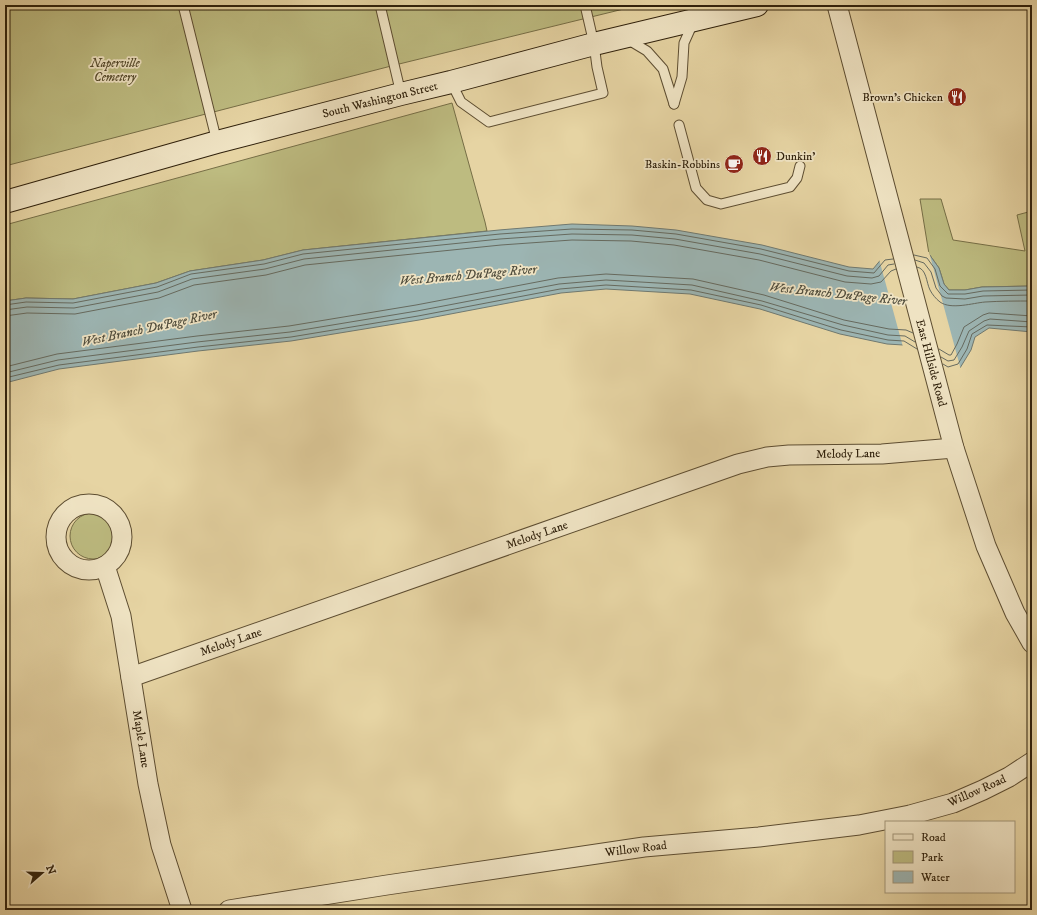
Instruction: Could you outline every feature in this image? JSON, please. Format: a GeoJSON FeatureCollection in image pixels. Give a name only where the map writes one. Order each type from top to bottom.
{"type":"FeatureCollection","features":[{"type":"Feature","properties":{"kind":"main road","name":"South Washington Street"},"geometry":{"type":"LineString","coordinates":[[5,202],[217,142],[594,44],[757,5]]}},
{"type":"Feature","properties":{"kind":"street","name":"East Hillside Road"},"geometry":{"type":"LineString","coordinates":[[837,5],[954,448],[986,546],[1015,613],[1032,644]]}},
{"type":"Feature","properties":{"kind":"street","name":"Melody Lane"},"geometry":{"type":"LineString","coordinates":[[131,677],[738,464],[767,457],[789,455],[882,454],[954,448]]}},
{"type":"Feature","properties":{"kind":"street","name":"Maple Lane"},"geometry":{"type":"LineString","coordinates":[[105,566],[121,616],[148,784],[161,845],[182,910]]}},
{"type":"Feature","properties":{"kind":"street","name":"Willow Road"},"geometry":{"type":"LineString","coordinates":[[230,910],[644,847],[775,835],[859,825],[903,817],[953,803],[977,793],[1032,762]]}},
{"type":"Feature","properties":{"kind":"lane"},"geometry":{"type":"LineString","coordinates":[[183,5],[217,142]]}},
{"type":"Feature","properties":{"kind":"lane"},"geometry":{"type":"LineString","coordinates":[[380,5],[401,94]]}},
{"type":"Feature","properties":{"kind":"lane"},"geometry":{"type":"LineString","coordinates":[[451,82],[461,102],[489,122],[603,93],[585,5]]}},
{"type":"Feature","properties":{"kind":"lane"},"geometry":{"type":"LineString","coordinates":[[624,37],[647,51],[663,69],[674,104],[682,77],[684,43],[694,21]]}},
{"type":"Feature","properties":{"kind":"lane"},"geometry":{"type":"LineString","coordinates":[[679,125],[696,188],[707,200],[722,204],[790,187],[797,178],[800,166]]}},
{"type":"Feature","properties":{"kind":"green space","name":"Naperville Cemetery"},"geometry":{"type":"Polygon","coordinates":[[[5,5],[640,5],[395,65],[5,166],[5,5]]]}},
{"type":"Feature","properties":{"kind":"green space"},"geometry":{"type":"Polygon","coordinates":[[[452,103],[487,231],[303,250],[263,260],[190,271],[156,283],[73,299],[26,298],[5,301],[5,225],[452,103]]]}},
{"type":"Feature","properties":{"kind":"green space"},"geometry":{"type":"Polygon","coordinates":[[[920,199],[941,199],[953,240],[1025,251],[1017,215],[1032,211],[1032,286],[982,287],[965,290],[949,290],[944,284],[939,268],[929,254],[920,199]]]}},
{"type":"Feature","properties":{"kind":"green space"},"geometry":{"type":"Polygon","coordinates":[[[93,513],[106,517],[112,523],[116,536],[112,549],[106,555],[93,559],[80,555],[74,549],[70,536],[74,523],[80,517],[93,513]]]}},
{"type":"Feature","properties":{"kind":"water","name":"West Branch DuPage River"},"geometry":{"type":"Polygon","coordinates":[[[572,224],[632,226],[676,230],[762,245],[849,267],[873,269],[883,257],[929,254],[939,268],[944,284],[949,290],[965,290],[982,287],[1032,286],[1032,332],[989,328],[975,337],[971,350],[960,368],[903,345],[887,344],[840,334],[760,309],[690,294],[606,289],[561,293],[419,320],[291,341],[198,351],[59,369],[5,383],[5,301],[26,298],[73,299],[156,283],[190,271],[263,260],[303,250],[572,224]]]}},
{"type":"Feature","properties":{"kind":"pier"},"geometry":{"type":"Polygon","coordinates":[[[914,249],[929,252],[961,370],[946,373],[903,347],[879,259],[882,255],[914,249]]]}},
{"type":"Feature","properties":{"kind":"place","name":"Brown's Chicken"},"geometry":{"type":"Point","coordinates":[957,97]}},
{"type":"Feature","properties":{"kind":"place","name":"Dunkin'"},"geometry":{"type":"Point","coordinates":[762,156]}},
{"type":"Feature","properties":{"kind":"place","name":"Baskin-Robbins"},"geometry":{"type":"Point","coordinates":[734,164]}}]}
